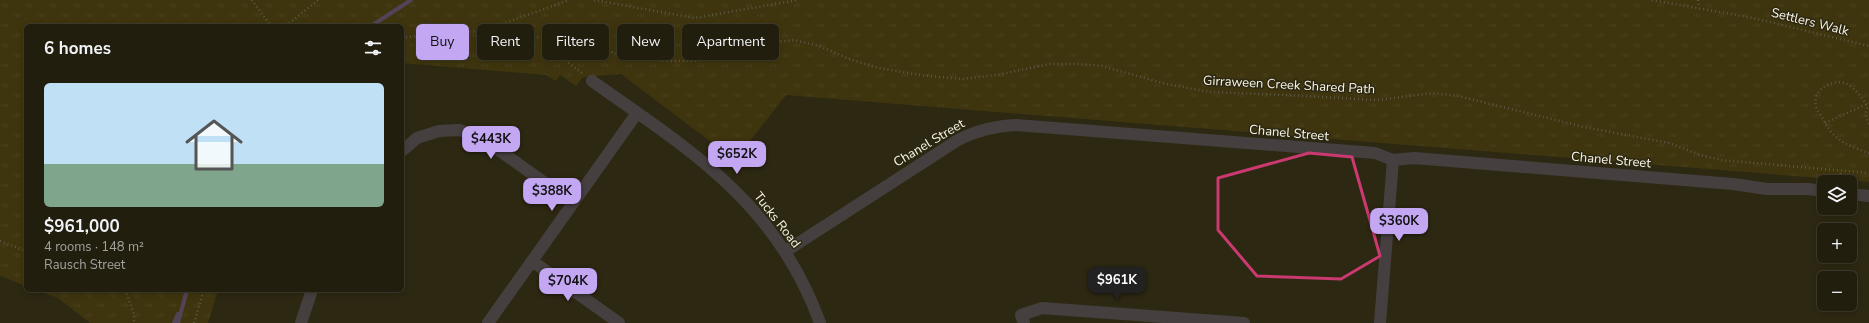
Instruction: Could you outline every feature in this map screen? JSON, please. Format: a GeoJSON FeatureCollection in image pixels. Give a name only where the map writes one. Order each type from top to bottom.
{"type":"FeatureCollection","features":[{"type":"Feature","properties":{"kind":"street","name":"Tucks Road"},"geometry":{"type":"LineString","coordinates":[[592,81],[680,143],[728,183],[759,215],[786,251],[820,323]]}},
{"type":"Feature","properties":{"kind":"street"},"geometry":{"type":"LineString","coordinates":[[488,323],[637,113]]}},
{"type":"Feature","properties":{"kind":"street","name":"Chanel Street"},"geometry":{"type":"LineString","coordinates":[[786,251],[958,140],[976,131],[998,126],[1016,125],[1375,153],[1393,160],[1414,158],[1733,184],[1766,189],[1817,190]]}},
{"type":"Feature","properties":{"kind":"street"},"geometry":{"type":"LineString","coordinates":[[404,149],[417,138],[439,131],[459,130],[478,136],[573,203]]}},
{"type":"Feature","properties":{"kind":"street"},"geometry":{"type":"LineString","coordinates":[[1380,323],[1393,160]]}},
{"type":"Feature","properties":{"kind":"street"},"geometry":{"type":"LineString","coordinates":[[1857,195],[1869,196]]}},
{"type":"Feature","properties":{"kind":"street"},"geometry":{"type":"LineString","coordinates":[[532,261],[619,323]]}},
{"type":"Feature","properties":{"kind":"street"},"geometry":{"type":"LineString","coordinates":[[301,323],[311,292]]}},
{"type":"Feature","properties":{"kind":"street"},"geometry":{"type":"LineString","coordinates":[[1024,323],[1021,315],[1042,308],[1244,323]]}},
{"type":"Feature","properties":{"kind":"path"},"geometry":{"type":"LineString","coordinates":[[252,0],[270,24]]}},
{"type":"Feature","properties":{"kind":"path"},"geometry":{"type":"LineString","coordinates":[[288,24],[318,0]]}},
{"type":"Feature","properties":{"kind":"path"},"geometry":{"type":"LineString","coordinates":[[503,24],[569,0]]}},
{"type":"Feature","properties":{"kind":"path"},"geometry":{"type":"LineString","coordinates":[[594,0],[694,18],[798,0]]}},
{"type":"Feature","properties":{"kind":"path","name":"Settlers Walk"},"geometry":{"type":"LineString","coordinates":[[1652,0],[1753,18],[1869,46]]}},
{"type":"Feature","properties":{"kind":"path"},"geometry":{"type":"LineString","coordinates":[[1698,0],[1700,8]]}},
{"type":"Feature","properties":{"kind":"path","name":"Girraween Creek Shared Path"},"geometry":{"type":"LineString","coordinates":[[404,38],[451,31],[477,32]]}},
{"type":"Feature","properties":{"kind":"path","name":"Girraween Creek Shared Path"},"geometry":{"type":"LineString","coordinates":[[609,51],[638,58],[668,61],[694,61],[714,58],[767,43],[794,40],[820,46],[879,68],[920,76],[962,79],[996,76],[1050,64],[1078,64],[1102,66],[1166,84],[1210,92],[1377,100],[1433,93],[1452,95],[1497,104],[1584,127],[1669,143],[1701,155],[1721,160],[1869,173]]}},
{"type":"Feature","properties":{"kind":"path"},"geometry":{"type":"LineString","coordinates":[[565,60],[592,81]]}},
{"type":"Feature","properties":{"kind":"path"},"geometry":{"type":"LineString","coordinates":[[1868,103],[1854,88],[1847,84],[1835,82],[1822,88],[1816,101],[1816,106],[1829,130],[1837,138],[1851,146],[1869,153]]}},
{"type":"Feature","properties":{"kind":"path"},"geometry":{"type":"LineString","coordinates":[[1825,123],[1868,103]]}},
{"type":"Feature","properties":{"kind":"path"},"geometry":{"type":"LineString","coordinates":[[1868,103],[1866,116],[1869,124]]}},
{"type":"Feature","properties":{"kind":"path"},"geometry":{"type":"LineString","coordinates":[[1841,171],[1841,175]]}},
{"type":"Feature","properties":{"kind":"path"},"geometry":{"type":"LineString","coordinates":[[0,241],[24,250]]}},
{"type":"Feature","properties":{"kind":"path"},"geometry":{"type":"LineString","coordinates":[[126,292],[134,314],[134,323]]}},
{"type":"Feature","properties":{"kind":"path"},"geometry":{"type":"LineString","coordinates":[[194,323],[203,292]]}},
{"type":"Feature","properties":{"kind":"highlighted area"},"geometry":{"type":"Polygon","coordinates":[[[1309,153],[1352,157],[1380,256],[1341,279],[1257,276],[1218,230],[1218,178],[1309,153]]]}},
{"type":"Feature","properties":{"kind":"green space"},"geometry":{"type":"Polygon","coordinates":[[[0,0],[1869,0],[1869,182],[1857,181],[1857,175],[1817,175],[1817,178],[786,95],[735,160],[621,74],[583,77],[576,86],[560,75],[556,81],[546,75],[404,63],[404,24],[24,24],[24,285],[0,276],[0,0]]]}},
{"type":"Feature","properties":{"kind":"green space"},"geometry":{"type":"Polygon","coordinates":[[[1786,60],[1801,62],[1798,83],[1783,81],[1786,60]]]}},
{"type":"Feature","properties":{"kind":"green space"},"geometry":{"type":"Polygon","coordinates":[[[42,292],[217,292],[208,323],[90,323],[58,298],[42,292]]]}},
{"type":"Feature","properties":{"kind":"waterway"},"geometry":{"type":"LineString","coordinates":[[374,24],[411,0]]}},
{"type":"Feature","properties":{"kind":"waterway"},"geometry":{"type":"LineString","coordinates":[[178,323],[186,292]]}},
{"type":"Feature","properties":{"kind":"waterway"},"geometry":{"type":"LineString","coordinates":[[174,323],[178,314]]}}]}
